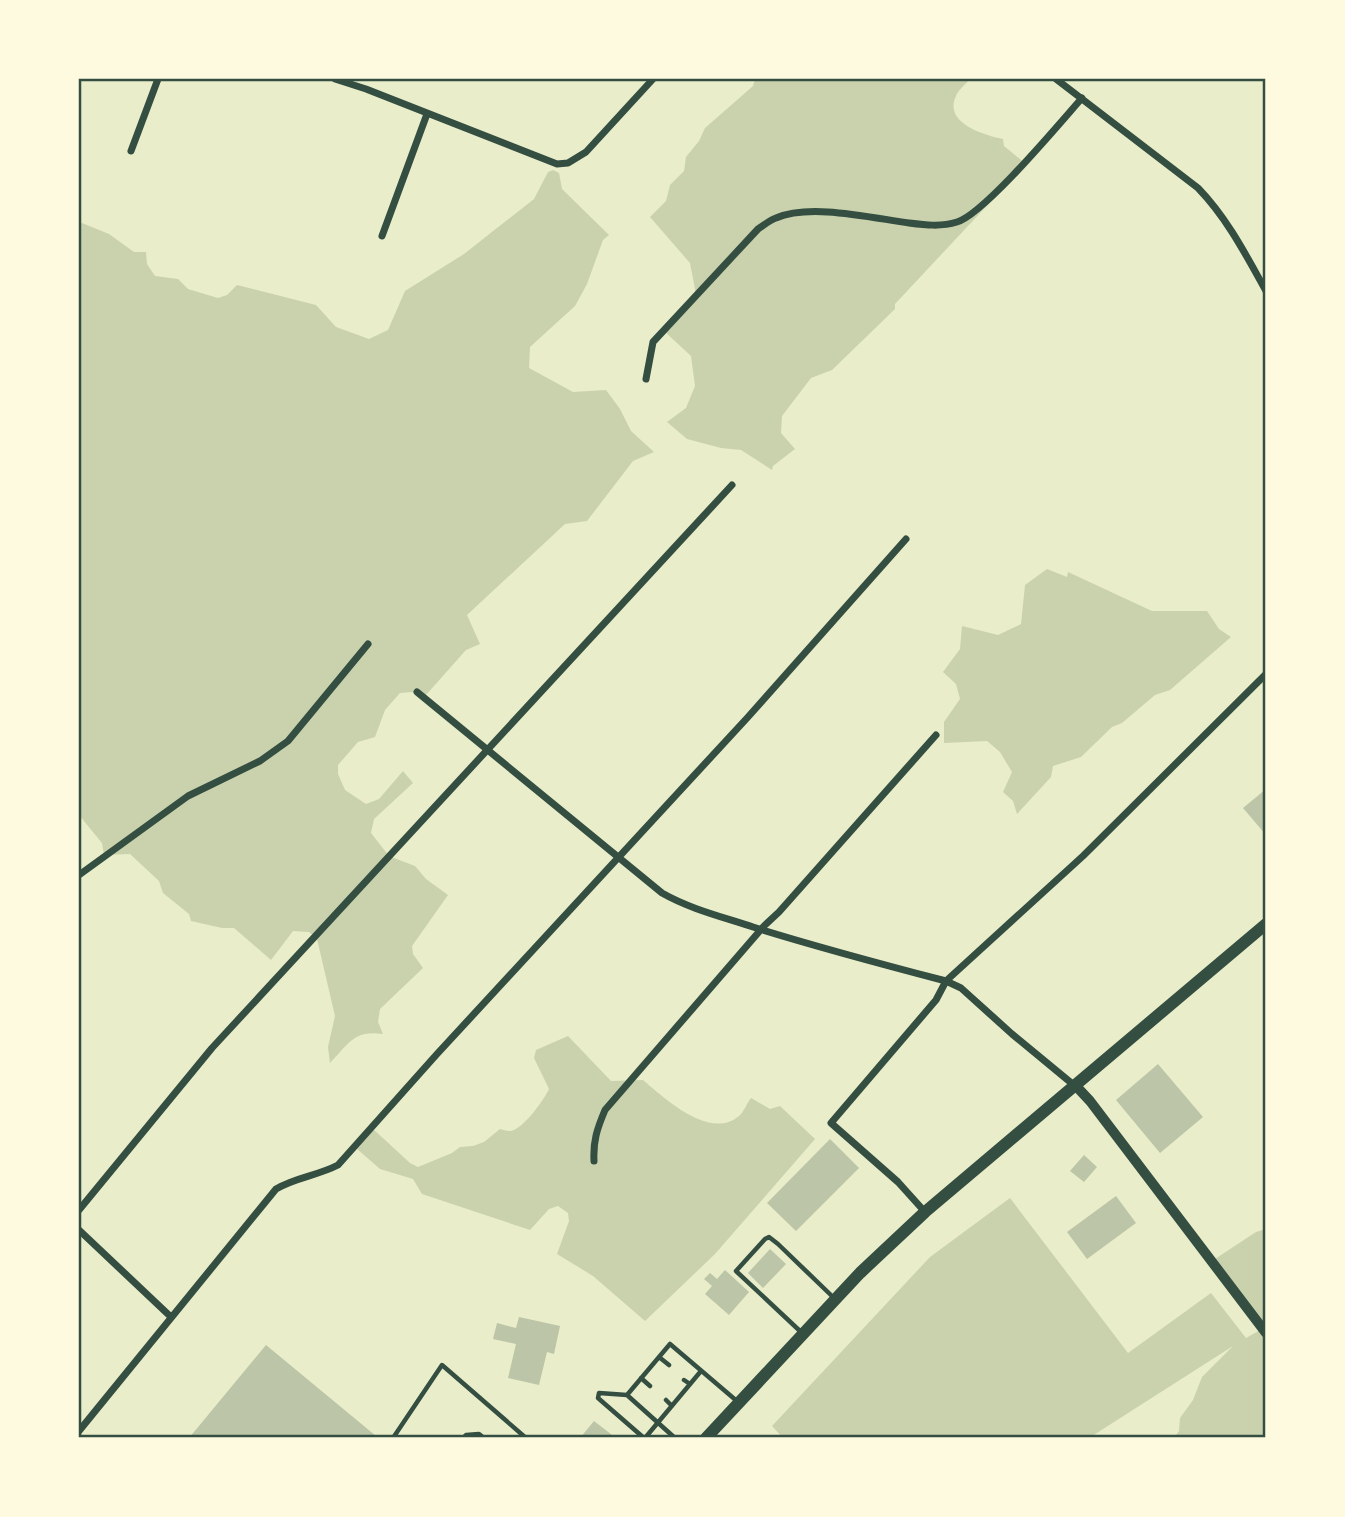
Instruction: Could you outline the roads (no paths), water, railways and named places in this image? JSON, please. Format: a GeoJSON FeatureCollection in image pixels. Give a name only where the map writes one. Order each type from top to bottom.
{"type":"FeatureCollection","features":[{"type":"Feature","properties":{"kind":"main road"},"geometry":{"type":"LineString","coordinates":[[706,1438],[835,1298],[925,1212],[1266,923]]}},
{"type":"Feature","properties":{"kind":"street"},"geometry":{"type":"LineString","coordinates":[[131,151],[158,79]]}},
{"type":"Feature","properties":{"kind":"street"},"geometry":{"type":"LineString","coordinates":[[335,79],[557,164],[568,163],[586,152],[653,79]]}},
{"type":"Feature","properties":{"kind":"street"},"geometry":{"type":"LineString","coordinates":[[366,89],[368,79]]}},
{"type":"Feature","properties":{"kind":"street"},"geometry":{"type":"LineString","coordinates":[[1056,79],[1206,196],[1227,224],[1266,291]]}},
{"type":"Feature","properties":{"kind":"street"},"geometry":{"type":"LineString","coordinates":[[646,379],[653,342],[758,229],[777,217],[798,212],[846,214],[937,226],[958,222],[971,215],[1010,177],[1082,98]]}},
{"type":"Feature","properties":{"kind":"street"},"geometry":{"type":"LineString","coordinates":[[382,236],[427,114]]}},
{"type":"Feature","properties":{"kind":"street"},"geometry":{"type":"LineString","coordinates":[[79,1210],[212,1048],[732,485]]}},
{"type":"Feature","properties":{"kind":"street"},"geometry":{"type":"LineString","coordinates":[[79,1431],[276,1189],[291,1181],[321,1174],[338,1165],[748,718],[906,539]]}},
{"type":"Feature","properties":{"kind":"street"},"geometry":{"type":"LineString","coordinates":[[79,875],[188,796],[260,761],[288,741],[368,644]]}},
{"type":"Feature","properties":{"kind":"street"},"geometry":{"type":"LineString","coordinates":[[925,1212],[898,1182],[831,1122],[936,1000],[946,981],[1083,856],[1266,674]]}},
{"type":"Feature","properties":{"kind":"street"},"geometry":{"type":"LineString","coordinates":[[417,692],[618,858],[673,899],[827,950],[946,981],[961,988],[1090,1101],[1266,1333]]}},
{"type":"Feature","properties":{"kind":"street"},"geometry":{"type":"LineString","coordinates":[[594,1161],[595,1132],[605,1110],[761,929],[936,735]]}},
{"type":"Feature","properties":{"kind":"street"},"geometry":{"type":"LineString","coordinates":[[79,1230],[171,1317]]}},
{"type":"Feature","properties":{"kind":"lane"},"geometry":{"type":"LineString","coordinates":[[803,1333],[736,1270],[769,1237],[835,1298]]}},
{"type":"Feature","properties":{"kind":"lane"},"geometry":{"type":"LineString","coordinates":[[626,1395],[670,1344],[739,1402]]}},
{"type":"Feature","properties":{"kind":"lane"},"geometry":{"type":"LineString","coordinates":[[659,1357],[669,1366]]}},
{"type":"Feature","properties":{"kind":"lane"},"geometry":{"type":"LineString","coordinates":[[393,1438],[442,1365],[526,1438]]}},
{"type":"Feature","properties":{"kind":"lane"},"geometry":{"type":"LineString","coordinates":[[675,1438],[657,1423],[626,1395],[599,1393],[598,1398],[644,1438],[657,1423],[672,1406],[701,1371]]}},
{"type":"Feature","properties":{"kind":"lane"},"geometry":{"type":"LineString","coordinates":[[641,1378],[650,1386]]}},
{"type":"Feature","properties":{"kind":"lane"},"geometry":{"type":"LineString","coordinates":[[684,1380],[690,1384]]}},
{"type":"Feature","properties":{"kind":"lane"},"geometry":{"type":"LineString","coordinates":[[666,1400],[672,1406]]}},
{"type":"Feature","properties":{"kind":"lane"},"geometry":{"type":"LineString","coordinates":[[463,1438],[466,1435],[479,1434],[484,1438]]}}]}
